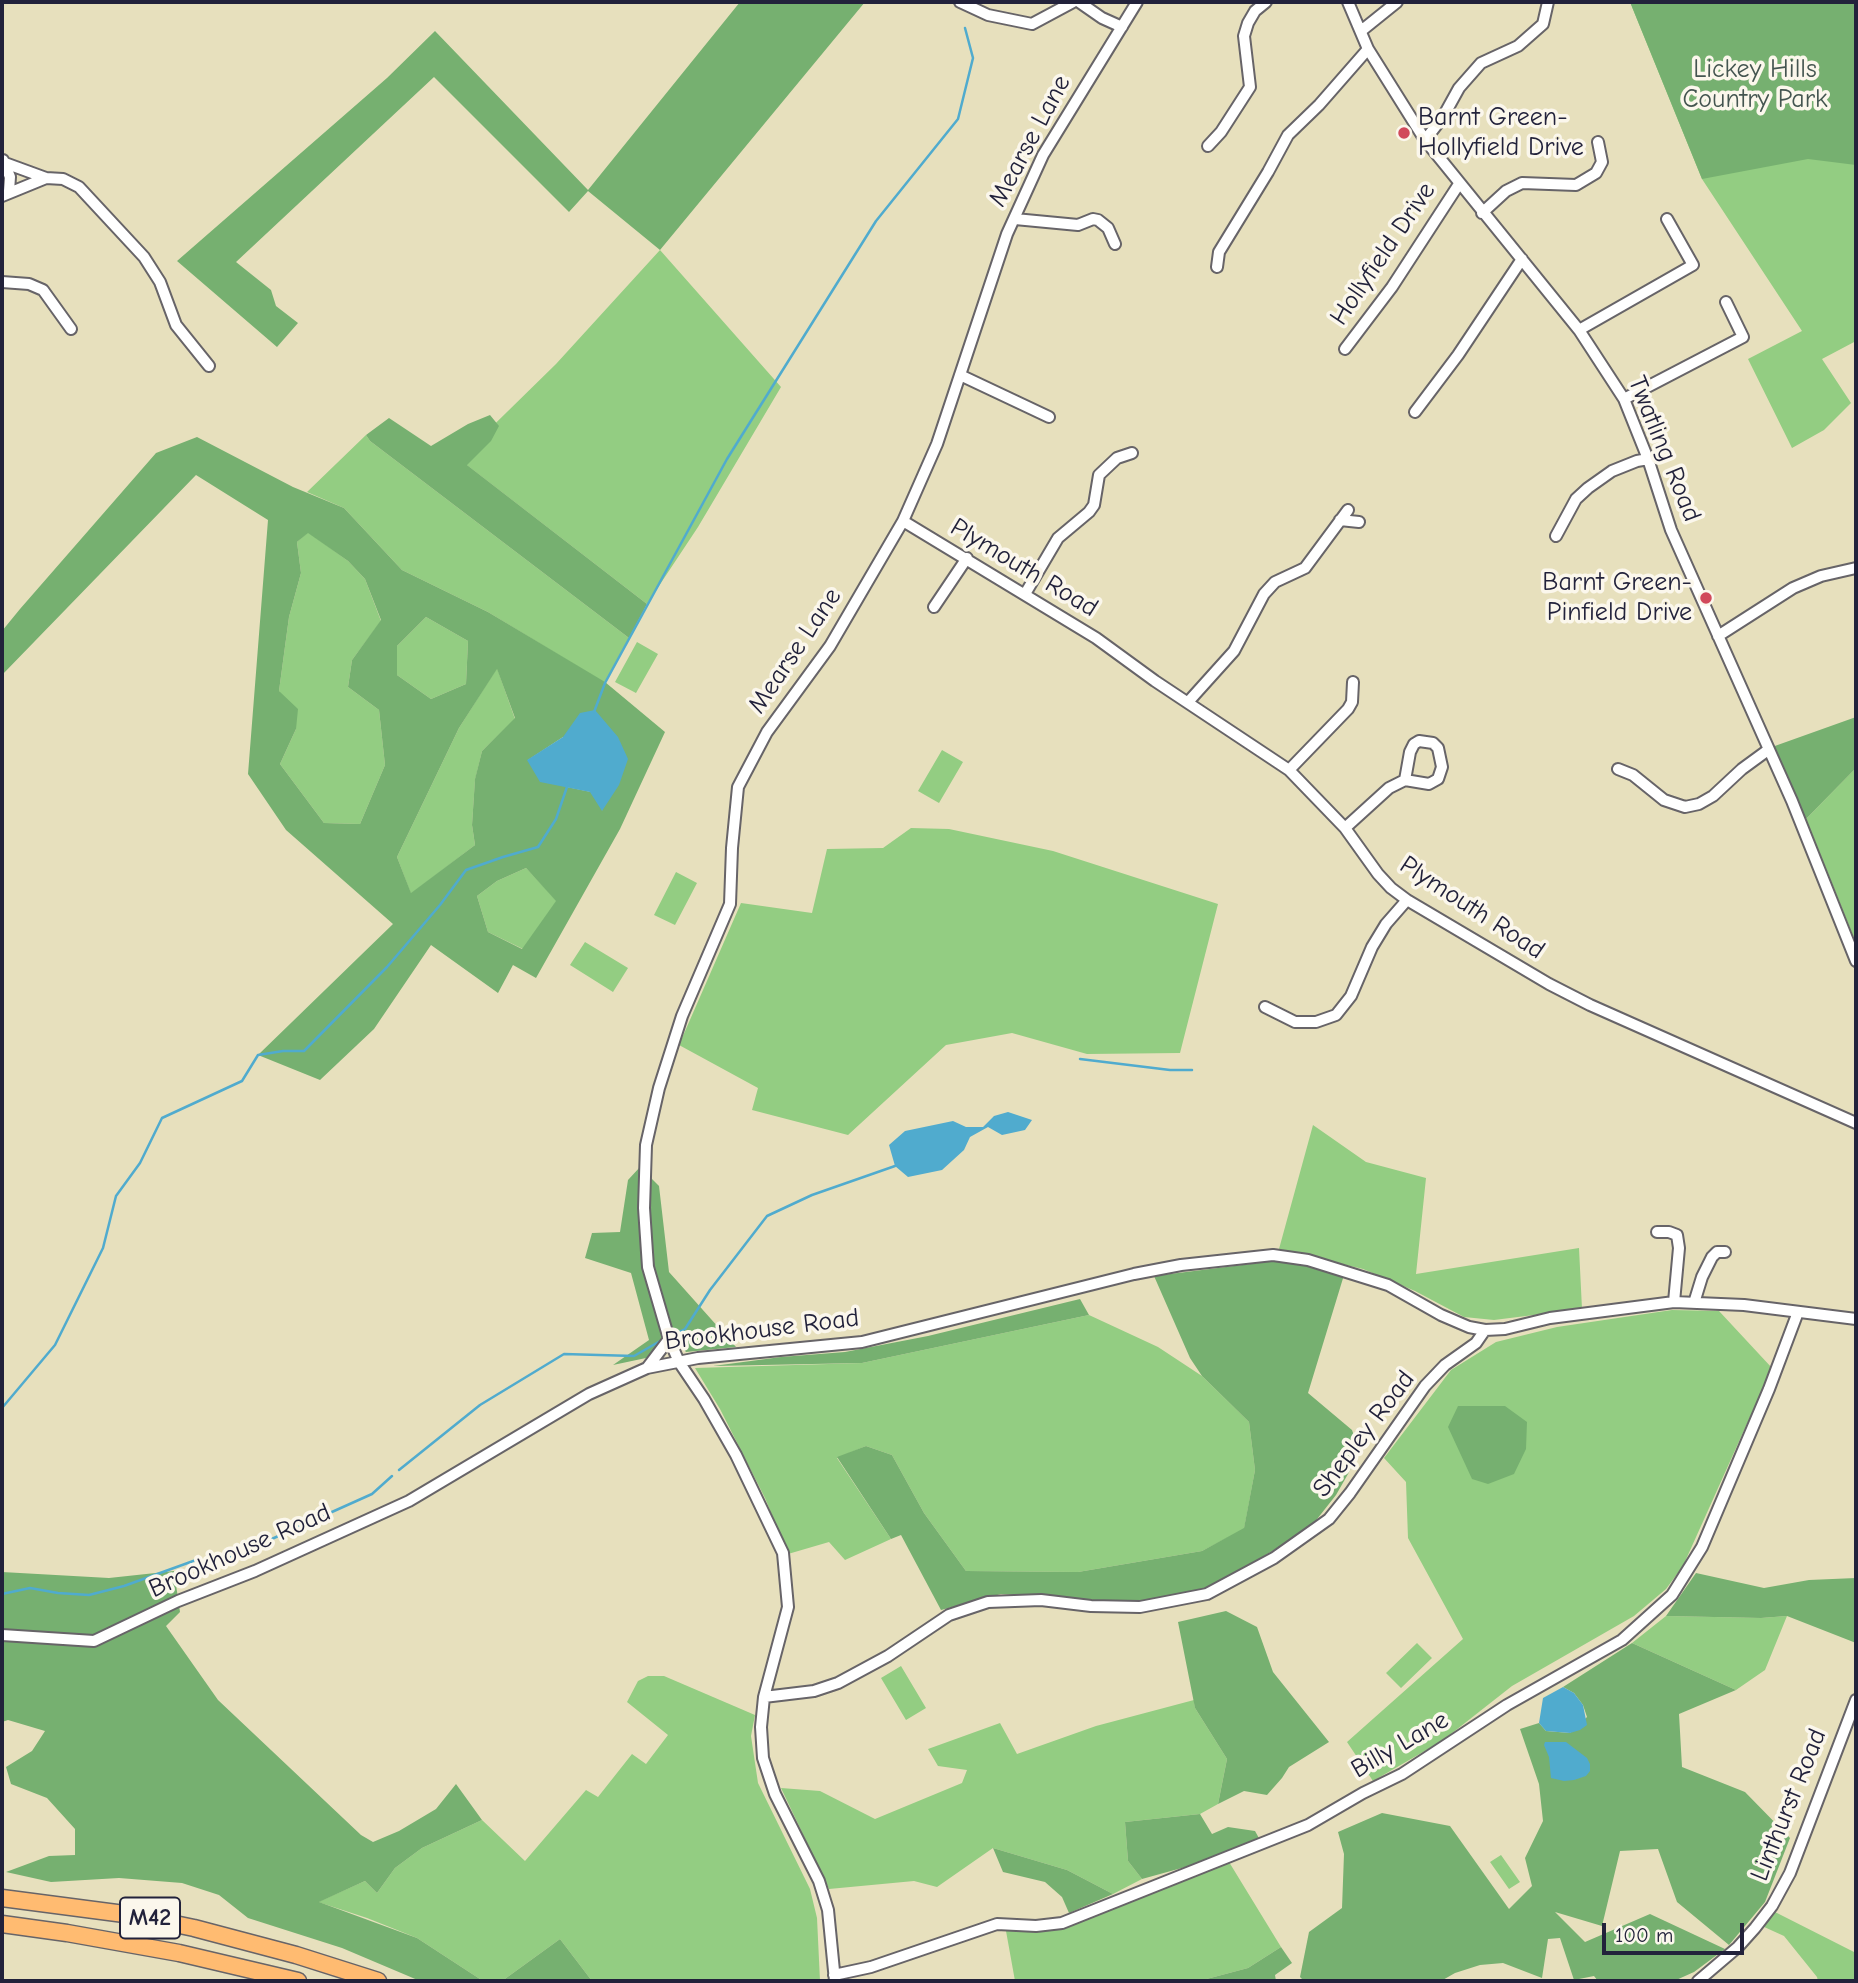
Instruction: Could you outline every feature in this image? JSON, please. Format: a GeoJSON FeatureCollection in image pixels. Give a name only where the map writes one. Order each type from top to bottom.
{"type":"FeatureCollection","features":[{"type":"Feature","properties":{"kind":"highway","name":"M42"},"geometry":{"type":"LineString","coordinates":[[2,1898],[132,1914],[296,1955],[379,1981]]}},
{"type":"Feature","properties":{"kind":"highway","name":"M42"},"geometry":{"type":"LineString","coordinates":[[2,1924],[179,1953],[298,1981]]}},
{"type":"Feature","properties":{"kind":"street"},"geometry":{"type":"LineString","coordinates":[[960,2],[988,15],[1032,24],[1073,2]]}},
{"type":"Feature","properties":{"kind":"street"},"geometry":{"type":"LineString","coordinates":[[1079,2],[1102,19],[1122,27]]}},
{"type":"Feature","properties":{"kind":"street","name":"Mearse Lane"},"geometry":{"type":"LineString","coordinates":[[834,1978],[828,1910],[820,1881],[775,1794],[763,1758],[761,1727],[764,1697],[788,1606],[783,1553],[760,1500],[704,1399],[679,1362],[669,1339],[648,1267],[643,1208],[646,1145],[659,1088],[682,1016],[730,904],[738,787],[768,732],[830,646],[903,521],[937,444],[1007,234],[1043,155],[1137,2]]}},
{"type":"Feature","properties":{"kind":"street"},"geometry":{"type":"LineString","coordinates":[[1208,146],[1250,87],[1244,36],[1255,11],[1266,2]]}},
{"type":"Feature","properties":{"kind":"street","name":"Twatling Road"},"geometry":{"type":"LineString","coordinates":[[1348,2],[1368,49],[1425,140],[1579,330],[1624,399],[1648,459],[1671,530],[1792,801],[1856,961]]}},
{"type":"Feature","properties":{"kind":"street"},"geometry":{"type":"LineString","coordinates":[[1361,31],[1396,2]]}},
{"type":"Feature","properties":{"kind":"street"},"geometry":{"type":"LineString","coordinates":[[1425,140],[1443,117],[1459,88],[1481,63],[1518,46],[1543,24],[1549,2]]}},
{"type":"Feature","properties":{"kind":"street"},"geometry":{"type":"LineString","coordinates":[[1217,267],[1219,252],[1288,135],[1319,105],[1368,49]]}},
{"type":"Feature","properties":{"kind":"street"},"geometry":{"type":"LineString","coordinates":[[1482,213],[1506,191],[1522,183],[1576,185],[1596,173],[1602,162],[1598,142]]}},
{"type":"Feature","properties":{"kind":"street"},"geometry":{"type":"LineString","coordinates":[[3,161],[46,178],[63,179],[79,187],[144,257],[160,282],[176,325],[209,366]]}},
{"type":"Feature","properties":{"kind":"street"},"geometry":{"type":"LineString","coordinates":[[3,161],[10,177],[6,194]]}},
{"type":"Feature","properties":{"kind":"street"},"geometry":{"type":"LineString","coordinates":[[6,194],[46,178]]}},
{"type":"Feature","properties":{"kind":"street","name":"Hollyfield Drive"},"geometry":{"type":"LineString","coordinates":[[1345,349],[1392,287],[1459,184]]}},
{"type":"Feature","properties":{"kind":"street"},"geometry":{"type":"LineString","coordinates":[[1015,219],[1078,225],[1093,219],[1098,220],[1108,228],[1115,244]]}},
{"type":"Feature","properties":{"kind":"street"},"geometry":{"type":"LineString","coordinates":[[1579,330],[1693,265],[1667,219]]}},
{"type":"Feature","properties":{"kind":"street"},"geometry":{"type":"LineString","coordinates":[[1415,411],[1458,355],[1522,259]]}},
{"type":"Feature","properties":{"kind":"street"},"geometry":{"type":"LineString","coordinates":[[2,282],[29,284],[43,290],[71,329]]}},
{"type":"Feature","properties":{"kind":"street"},"geometry":{"type":"LineString","coordinates":[[1624,399],[1743,337],[1726,302]]}},
{"type":"Feature","properties":{"kind":"street"},"geometry":{"type":"LineString","coordinates":[[960,375],[1049,417]]}},
{"type":"Feature","properties":{"kind":"street"},"geometry":{"type":"LineString","coordinates":[[1025,594],[1058,538],[1094,505],[1100,475],[1117,458],[1132,453]]}},
{"type":"Feature","properties":{"kind":"street"},"geometry":{"type":"LineString","coordinates":[[1556,536],[1576,499],[1588,488],[1612,471],[1648,459]]}},
{"type":"Feature","properties":{"kind":"street"},"geometry":{"type":"LineString","coordinates":[[1189,701],[1234,651],[1264,594],[1275,582],[1305,568],[1348,510]]}},
{"type":"Feature","properties":{"kind":"street"},"geometry":{"type":"LineString","coordinates":[[1340,520],[1359,522]]}},
{"type":"Feature","properties":{"kind":"street","name":"Plymouth Road"},"geometry":{"type":"LineString","coordinates":[[903,521],[1096,638],[1155,681],[1189,701],[1289,770],[1345,828],[1378,874],[1408,900],[1580,1000],[1856,1123]]}},
{"type":"Feature","properties":{"kind":"street"},"geometry":{"type":"LineString","coordinates":[[934,607],[967,558]]}},
{"type":"Feature","properties":{"kind":"street"},"geometry":{"type":"LineString","coordinates":[[1718,636],[1793,588],[1821,576],[1856,568]]}},
{"type":"Feature","properties":{"kind":"street"},"geometry":{"type":"LineString","coordinates":[[1289,770],[1348,709],[1352,702],[1353,682]]}},
{"type":"Feature","properties":{"kind":"street"},"geometry":{"type":"LineString","coordinates":[[1618,769],[1633,775],[1664,800],[1685,807],[1699,804],[1713,796],[1742,768],[1768,750]]}},
{"type":"Feature","properties":{"kind":"street"},"geometry":{"type":"LineString","coordinates":[[1345,828],[1389,788],[1405,780]]}},
{"type":"Feature","properties":{"kind":"street"},"geometry":{"type":"LineString","coordinates":[[1265,1007],[1295,1022],[1316,1022],[1336,1015],[1351,996],[1372,947],[1386,925],[1408,900]]}},
{"type":"Feature","properties":{"kind":"street"},"geometry":{"type":"LineString","coordinates":[[1657,1232],[1677,1235],[1679,1248],[1674,1302]]}},
{"type":"Feature","properties":{"kind":"street"},"geometry":{"type":"LineString","coordinates":[[1693,1303],[1702,1277],[1713,1257],[1717,1252],[1725,1252]]}},
{"type":"Feature","properties":{"kind":"street","name":"Brookhouse Road"},"geometry":{"type":"LineString","coordinates":[[2,1635],[94,1641],[178,1601],[256,1571],[409,1501],[589,1394],[647,1368],[698,1358],[862,1342],[1181,1265],[1273,1255],[1308,1260],[1388,1285],[1469,1328],[1485,1331]]}},
{"type":"Feature","properties":{"kind":"street"},"geometry":{"type":"LineString","coordinates":[[1485,1331],[1550,1318],[1674,1302],[1744,1305],[1856,1319]]}},
{"type":"Feature","properties":{"kind":"street","name":"Billy Lane"},"geometry":{"type":"LineString","coordinates":[[834,1978],[997,1924],[1036,1926],[1062,1923],[1308,1825],[1402,1774],[1507,1705],[1622,1640],[1672,1595],[1702,1547],[1769,1389],[1798,1312]]}},
{"type":"Feature","properties":{"kind":"street","name":"Shepley Road"},"geometry":{"type":"LineString","coordinates":[[764,1697],[814,1691],[838,1683],[888,1656],[949,1615],[988,1602],[1041,1600],[1091,1606],[1140,1606],[1207,1594],[1273,1558],[1329,1518],[1350,1493],[1426,1386],[1445,1365],[1476,1343],[1485,1331]]}},
{"type":"Feature","properties":{"kind":"street"},"geometry":{"type":"LineString","coordinates":[[647,1368],[669,1339]]}},
{"type":"Feature","properties":{"kind":"street","name":"Linthurst Road"},"geometry":{"type":"LineString","coordinates":[[1698,1981],[1738,1947],[1760,1922],[1778,1895],[1790,1873],[1856,1700]]}},
{"type":"Feature","properties":{"kind":"green space"},"geometry":{"type":"Polygon","coordinates":[[[740,2],[865,2],[660,250],[588,191],[569,212],[434,77],[236,262],[271,290],[276,306],[298,323],[277,347],[177,261],[387,78],[435,31],[588,190],[740,2]]]}},
{"type":"Feature","properties":{"kind":"green space"},"geometry":{"type":"Polygon","coordinates":[[[1630,2],[1856,2],[1856,341],[1822,359],[1851,403],[1824,430],[1792,448],[1748,359],[1802,331],[1702,179],[1630,2]]]}},
{"type":"Feature","properties":{"kind":"green space","name":"Lickey Hills Country Park"},"geometry":{"type":"Polygon","coordinates":[[[1630,2],[1856,2],[1856,165],[1808,159],[1702,179],[1630,2]]]}},
{"type":"Feature","properties":{"kind":"green space"},"geometry":{"type":"Polygon","coordinates":[[[660,250],[781,387],[698,527],[647,604],[459,459],[556,364],[660,250]]]}},
{"type":"Feature","properties":{"kind":"green space"},"geometry":{"type":"Polygon","coordinates":[[[490,415],[499,426],[491,441],[467,465],[647,604],[629,638],[370,441],[366,435],[389,418],[431,446],[468,424],[490,415]]]}},
{"type":"Feature","properties":{"kind":"green space"},"geometry":{"type":"Polygon","coordinates":[[[366,435],[370,441],[629,638],[605,683],[488,612],[402,570],[344,508],[307,492],[366,435]]]}},
{"type":"Feature","properties":{"kind":"green space"},"geometry":{"type":"Polygon","coordinates":[[[197,437],[293,487],[344,508],[402,570],[488,612],[605,682],[665,732],[620,829],[536,978],[513,965],[498,993],[431,945],[374,1029],[320,1080],[258,1055],[393,924],[286,830],[248,774],[268,520],[196,475],[2,675],[2,631],[156,453],[197,437]],[[308,533],[297,542],[301,573],[289,617],[279,691],[298,709],[296,729],[280,764],[324,823],[360,824],[385,765],[379,710],[348,687],[352,660],[381,620],[365,579],[348,561],[308,533]],[[426,617],[397,646],[397,675],[431,699],[466,684],[468,641],[426,617]],[[497,669],[459,728],[397,857],[411,893],[475,845],[472,825],[475,779],[482,751],[515,718],[497,669]],[[563,737],[528,760],[567,787],[591,792],[603,811],[563,737]],[[526,868],[497,881],[477,896],[488,932],[522,949],[556,901],[526,868]]]}},
{"type":"Feature","properties":{"kind":"green space"},"geometry":{"type":"Polygon","coordinates":[[[308,532],[348,561],[365,579],[381,621],[352,660],[348,687],[379,710],[385,765],[360,824],[324,823],[280,764],[296,729],[279,691],[289,617],[301,573],[297,542],[308,532]]]}},
{"type":"Feature","properties":{"kind":"green space"},"geometry":{"type":"Polygon","coordinates":[[[426,617],[468,641],[466,684],[431,699],[397,675],[397,646],[426,617]]]}},
{"type":"Feature","properties":{"kind":"green space"},"geometry":{"type":"Polygon","coordinates":[[[637,642],[658,654],[636,693],[615,682],[637,642]]]}},
{"type":"Feature","properties":{"kind":"green space"},"geometry":{"type":"Polygon","coordinates":[[[497,668],[515,719],[482,751],[475,780],[472,825],[475,845],[411,894],[397,857],[459,728],[497,668]]]}},
{"type":"Feature","properties":{"kind":"green space"},"geometry":{"type":"Polygon","coordinates":[[[1856,717],[1856,768],[1806,819],[1772,747],[1856,717]]]}},
{"type":"Feature","properties":{"kind":"green space"},"geometry":{"type":"Polygon","coordinates":[[[942,750],[963,762],[939,803],[918,791],[942,750]]]}},
{"type":"Feature","properties":{"kind":"green space"},"geometry":{"type":"Polygon","coordinates":[[[1856,768],[1856,943],[1806,819],[1856,768]]]}},
{"type":"Feature","properties":{"kind":"green space"},"geometry":{"type":"Polygon","coordinates":[[[911,828],[949,829],[1053,851],[1218,904],[1180,1053],[1087,1054],[1012,1033],[946,1045],[848,1135],[752,1110],[758,1088],[679,1045],[741,903],[812,913],[827,849],[883,848],[911,828]]]}},
{"type":"Feature","properties":{"kind":"green space"},"geometry":{"type":"Polygon","coordinates":[[[526,868],[557,901],[523,949],[488,932],[477,896],[497,881],[526,868]]]}},
{"type":"Feature","properties":{"kind":"green space"},"geometry":{"type":"Polygon","coordinates":[[[676,872],[697,883],[675,925],[654,915],[676,872]]]}},
{"type":"Feature","properties":{"kind":"green space"},"geometry":{"type":"Polygon","coordinates":[[[585,942],[628,968],[613,992],[570,965],[585,942]]]}},
{"type":"Feature","properties":{"kind":"green space"},"geometry":{"type":"Polygon","coordinates":[[[1313,1125],[1366,1162],[1426,1178],[1416,1274],[1579,1248],[1582,1309],[1494,1320],[1464,1317],[1415,1291],[1363,1269],[1279,1249],[1313,1125]]]}},
{"type":"Feature","properties":{"kind":"green space"},"geometry":{"type":"Polygon","coordinates":[[[640,1167],[659,1186],[669,1272],[736,1347],[686,1352],[674,1338],[667,1340],[646,1358],[613,1365],[649,1340],[631,1273],[585,1258],[592,1233],[620,1232],[628,1180],[640,1167]]]}},
{"type":"Feature","properties":{"kind":"green space"},"geometry":{"type":"Polygon","coordinates":[[[1282,1260],[1344,1275],[1308,1393],[1352,1430],[1360,1453],[1336,1495],[1310,1528],[1236,1573],[1198,1592],[1140,1603],[1001,1594],[941,1610],[901,1535],[891,1539],[837,1457],[866,1446],[892,1455],[924,1513],[966,1571],[1078,1572],[1202,1551],[1244,1528],[1255,1470],[1249,1422],[1202,1376],[1190,1358],[1154,1276],[1282,1260]]]}},
{"type":"Feature","properties":{"kind":"green space"},"geometry":{"type":"Polygon","coordinates":[[[1080,1299],[1089,1315],[862,1363],[713,1366],[845,1352],[928,1336],[1080,1299]]]}},
{"type":"Feature","properties":{"kind":"green space"},"geometry":{"type":"Polygon","coordinates":[[[1672,1310],[1719,1311],[1772,1368],[1683,1566],[1666,1589],[1634,1616],[1512,1686],[1442,1741],[1373,1781],[1347,1742],[1463,1639],[1408,1538],[1406,1482],[1384,1458],[1451,1370],[1496,1342],[1557,1327],[1672,1310]]]}},
{"type":"Feature","properties":{"kind":"green space"},"geometry":{"type":"Polygon","coordinates":[[[1089,1315],[1158,1347],[1202,1376],[1249,1422],[1255,1470],[1244,1529],[1202,1551],[1078,1572],[966,1571],[924,1513],[892,1455],[866,1446],[837,1458],[891,1539],[845,1560],[829,1542],[788,1554],[765,1498],[720,1409],[695,1368],[862,1363],[1089,1315]]]}},
{"type":"Feature","properties":{"kind":"green space"},"geometry":{"type":"Polygon","coordinates":[[[1458,1406],[1505,1406],[1527,1422],[1526,1449],[1514,1474],[1488,1484],[1472,1479],[1448,1427],[1458,1406]]]}},
{"type":"Feature","properties":{"kind":"green space"},"geometry":{"type":"Polygon","coordinates":[[[174,1571],[180,1612],[166,1626],[218,1700],[361,1835],[373,1842],[399,1831],[436,1809],[456,1784],[482,1820],[422,1848],[395,1868],[377,1893],[365,1881],[319,1902],[417,1938],[483,1981],[420,1981],[342,1948],[248,1918],[219,1895],[182,1883],[119,1878],[51,1882],[6,1872],[49,1856],[75,1855],[75,1829],[47,1798],[11,1784],[6,1767],[32,1751],[45,1731],[8,1720],[2,1722],[2,1572],[109,1578],[174,1571]]]}},
{"type":"Feature","properties":{"kind":"green space"},"geometry":{"type":"Polygon","coordinates":[[[1696,1573],[1764,1588],[1809,1580],[1856,1578],[1856,1643],[1787,1616],[1666,1616],[1696,1573]]]}},
{"type":"Feature","properties":{"kind":"green space"},"geometry":{"type":"Polygon","coordinates":[[[1226,1611],[1257,1627],[1273,1672],[1329,1742],[1289,1767],[1267,1795],[1244,1791],[1218,1804],[1227,1759],[1195,1708],[1178,1622],[1226,1611]]]}},
{"type":"Feature","properties":{"kind":"green space"},"geometry":{"type":"Polygon","coordinates":[[[1666,1616],[1787,1616],[1765,1670],[1736,1690],[1632,1643],[1666,1616]]]}},
{"type":"Feature","properties":{"kind":"green space"},"geometry":{"type":"Polygon","coordinates":[[[1417,1643],[1432,1658],[1401,1688],[1386,1673],[1417,1643]]]}},
{"type":"Feature","properties":{"kind":"green space"},"geometry":{"type":"Polygon","coordinates":[[[1632,1643],[1736,1690],[1679,1714],[1682,1767],[1745,1792],[1790,1838],[1765,1902],[1729,1945],[1677,1902],[1658,1849],[1620,1851],[1602,1926],[1555,1912],[1585,1942],[1650,1914],[1725,1949],[1694,1972],[1674,1981],[1598,1981],[1594,1976],[1574,1980],[1560,1938],[1548,1939],[1542,1978],[1503,1963],[1480,1965],[1441,1981],[1304,1981],[1300,1977],[1309,1932],[1342,1908],[1344,1854],[1338,1832],[1382,1813],[1450,1826],[1509,1909],[1532,1886],[1525,1858],[1543,1821],[1539,1784],[1520,1729],[1539,1723],[1546,1731],[1570,1733],[1587,1717],[1583,1705],[1574,1693],[1563,1687],[1632,1643]]]}},
{"type":"Feature","properties":{"kind":"green space"},"geometry":{"type":"Polygon","coordinates":[[[901,1666],[926,1708],[906,1720],[881,1678],[901,1666]]]}},
{"type":"Feature","properties":{"kind":"green space"},"geometry":{"type":"Polygon","coordinates":[[[648,1676],[664,1676],[755,1715],[751,1736],[758,1783],[810,1889],[817,1918],[820,1981],[592,1981],[560,1939],[502,1981],[483,1981],[417,1938],[318,1902],[365,1881],[377,1893],[395,1868],[422,1848],[482,1820],[525,1861],[586,1790],[598,1797],[632,1754],[646,1764],[668,1735],[627,1702],[638,1681],[648,1676]]]}},
{"type":"Feature","properties":{"kind":"green space"},"geometry":{"type":"Polygon","coordinates":[[[1194,1700],[1195,1708],[1227,1759],[1218,1804],[1200,1814],[1125,1822],[1128,1861],[1142,1879],[1113,1894],[1067,1870],[993,1848],[937,1887],[914,1881],[829,1889],[781,1788],[820,1791],[875,1819],[962,1783],[967,1770],[938,1766],[928,1749],[1000,1723],[1017,1754],[1096,1726],[1194,1700]]]}},
{"type":"Feature","properties":{"kind":"green space"},"geometry":{"type":"Polygon","coordinates":[[[1200,1814],[1212,1834],[1228,1827],[1255,1831],[1260,1840],[1225,1856],[1142,1879],[1128,1861],[1125,1822],[1200,1814]]]}},
{"type":"Feature","properties":{"kind":"green space"},"geometry":{"type":"Polygon","coordinates":[[[993,1848],[1067,1870],[1113,1894],[1069,1913],[1062,1897],[1045,1882],[1003,1872],[993,1848]]]}},
{"type":"Feature","properties":{"kind":"green space"},"geometry":{"type":"Polygon","coordinates":[[[1501,1855],[1520,1882],[1509,1889],[1490,1862],[1501,1855]]]}},
{"type":"Feature","properties":{"kind":"green space"},"geometry":{"type":"Polygon","coordinates":[[[1229,1862],[1281,1947],[1248,1968],[1199,1981],[1015,1981],[1006,1931],[1064,1929],[1229,1862]]]}},
{"type":"Feature","properties":{"kind":"green space"},"geometry":{"type":"Polygon","coordinates":[[[1775,1912],[1856,1953],[1856,1981],[1818,1981],[1784,1936],[1762,1926],[1775,1912]]]}},
{"type":"Feature","properties":{"kind":"green space"},"geometry":{"type":"Polygon","coordinates":[[[560,1939],[592,1981],[502,1981],[560,1939]]]}},
{"type":"Feature","properties":{"kind":"green space"},"geometry":{"type":"Polygon","coordinates":[[[1281,1947],[1292,1963],[1275,1975],[1276,1981],[1199,1981],[1248,1968],[1281,1947]]]}},
{"type":"Feature","properties":{"kind":"water"},"geometry":{"type":"Polygon","coordinates":[[[595,710],[618,737],[628,759],[619,785],[602,811],[590,792],[540,782],[527,760],[563,737],[580,713],[595,710]]]}},
{"type":"Feature","properties":{"kind":"water"},"geometry":{"type":"Polygon","coordinates":[[[1008,1112],[1032,1120],[1025,1130],[1002,1135],[988,1127],[970,1137],[964,1150],[942,1170],[908,1177],[895,1166],[889,1145],[905,1131],[953,1121],[966,1127],[983,1127],[994,1116],[1008,1112]]]}},
{"type":"Feature","properties":{"kind":"water"},"geometry":{"type":"Polygon","coordinates":[[[1563,1687],[1574,1693],[1583,1705],[1587,1725],[1570,1733],[1546,1731],[1539,1723],[1543,1698],[1563,1687]]]}},
{"type":"Feature","properties":{"kind":"water"},"geometry":{"type":"Polygon","coordinates":[[[1545,1742],[1566,1742],[1587,1758],[1590,1771],[1586,1776],[1574,1780],[1551,1778],[1545,1742]]]}},
{"type":"Feature","properties":{"kind":"waterway"},"geometry":{"type":"LineString","coordinates":[[594,712],[605,683],[727,459],[876,221],[958,119],[973,58],[965,28]]}},
{"type":"Feature","properties":{"kind":"waterway"},"geometry":{"type":"LineString","coordinates":[[2,1408],[55,1345],[103,1248],[116,1196],[140,1163],[162,1118],[242,1081],[258,1055],[304,1051],[387,967],[466,870],[538,847],[556,819],[568,784]]}},
{"type":"Feature","properties":{"kind":"waterway"},"geometry":{"type":"LineString","coordinates":[[1080,1059],[1170,1070],[1192,1070]]}},
{"type":"Feature","properties":{"kind":"waterway"},"geometry":{"type":"LineString","coordinates":[[675,1334],[685,1329],[710,1290],[767,1216],[812,1195],[895,1166]]}},
{"type":"Feature","properties":{"kind":"waterway"},"geometry":{"type":"LineString","coordinates":[[399,1470],[480,1405],[564,1354],[634,1356],[662,1340]]}},
{"type":"Feature","properties":{"kind":"waterway"},"geometry":{"type":"LineString","coordinates":[[2,1594],[30,1588],[89,1595],[124,1586],[196,1560],[216,1564],[372,1494],[392,1476]]}},
{"type":"Feature","properties":{"kind":"place","name":"Barnt Green- Hollyfield Drive"},"geometry":{"type":"Point","coordinates":[1404,133]}},
{"type":"Feature","properties":{"kind":"place","name":"Barnt Green- Pinfield Drive"},"geometry":{"type":"Point","coordinates":[1706,598]}}]}
